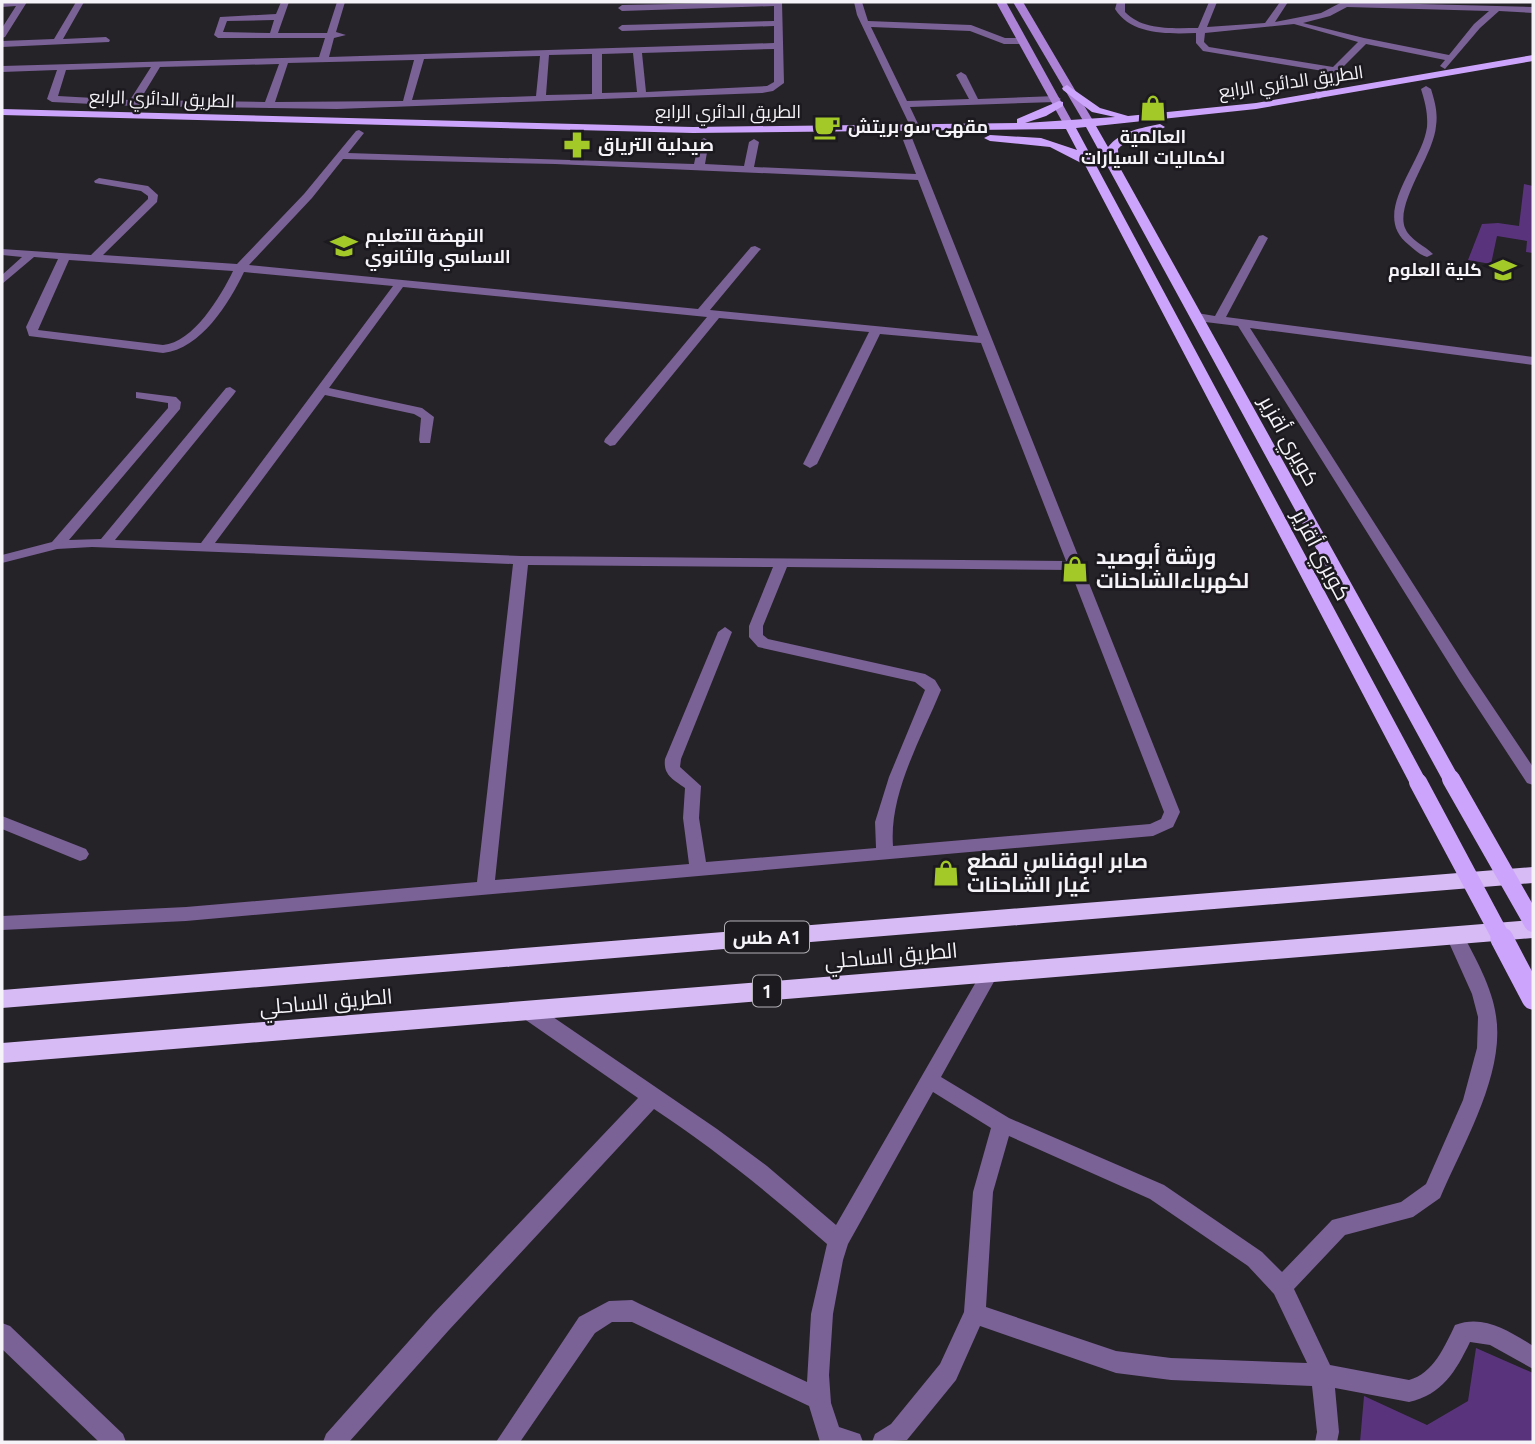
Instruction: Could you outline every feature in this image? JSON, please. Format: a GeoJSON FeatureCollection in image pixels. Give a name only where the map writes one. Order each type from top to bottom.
{"type":"FeatureCollection","features":[{"type":"Feature","properties":{"kind":"highway","name":"الطريق الساحلي"},"geometry":{"type":"LineString","coordinates":[[2,999],[1533,875]]}},
{"type":"Feature","properties":{"kind":"highway","name":"الطريق الساحلي"},"geometry":{"type":"LineString","coordinates":[[2,1053],[1533,929]]}},
{"type":"Feature","properties":{"kind":"main road"},"geometry":{"type":"LineString","coordinates":[[1001,2],[1072,130]]}},
{"type":"Feature","properties":{"kind":"main road"},"geometry":{"type":"LineString","coordinates":[[1018,2],[1093,129]]}},
{"type":"Feature","properties":{"kind":"main road","name":"الطريق الدائري الرابع"},"geometry":{"type":"LineString","coordinates":[[1093,129],[1318,96],[1533,58]]}},
{"type":"Feature","properties":{"kind":"main road","name":"الطريق الدائري الرابع"},"geometry":{"type":"LineString","coordinates":[[2,112],[990,138],[1072,130],[1160,127],[1426,89],[1533,70]]}},
{"type":"Feature","properties":{"kind":"main road"},"geometry":{"type":"LineString","coordinates":[[1067,88],[1090,107],[1104,112],[1168,117]]}},
{"type":"Feature","properties":{"kind":"main road"},"geometry":{"type":"LineString","coordinates":[[975,128],[1032,118],[1057,102]]}},
{"type":"Feature","properties":{"kind":"main road","name":"الطريق الدائري الرابع"},"geometry":{"type":"LineString","coordinates":[[2,123],[767,142]]}},
{"type":"Feature","properties":{"kind":"main road"},"geometry":{"type":"LineString","coordinates":[[1115,168],[1111,156],[1115,143],[1132,134],[1160,127]]}},
{"type":"Feature","properties":{"kind":"main road","name":"الطريق الدائري الرابع"},"geometry":{"type":"LineString","coordinates":[[906,136],[975,128],[1072,130]]}},
{"type":"Feature","properties":{"kind":"main road","name":"كويري أقزير"},"geometry":{"type":"LineString","coordinates":[[1093,129],[1533,923]]}},
{"type":"Feature","properties":{"kind":"main road","name":"كوبري أقزير"},"geometry":{"type":"LineString","coordinates":[[1072,130],[1533,998]]}},
{"type":"Feature","properties":{"kind":"main road"},"geometry":{"type":"LineString","coordinates":[[990,138],[1063,146],[1074,151],[1093,170]]}},
{"type":"Feature","properties":{"kind":"street"},"geometry":{"type":"LineString","coordinates":[[2,4],[23,2]]}},
{"type":"Feature","properties":{"kind":"street"},"geometry":{"type":"LineString","coordinates":[[2,35],[23,2]]}},
{"type":"Feature","properties":{"kind":"street"},"geometry":{"type":"LineString","coordinates":[[57,42],[80,2]]}},
{"type":"Feature","properties":{"kind":"street"},"geometry":{"type":"LineString","coordinates":[[274,36],[285,2]]}},
{"type":"Feature","properties":{"kind":"street"},"geometry":{"type":"LineString","coordinates":[[323,60],[341,2]]}},
{"type":"Feature","properties":{"kind":"street"},"geometry":{"type":"LineString","coordinates":[[338,60],[352,2]]}},
{"type":"Feature","properties":{"kind":"street"},"geometry":{"type":"LineString","coordinates":[[62,68],[52,99],[133,103],[269,105],[407,102],[770,89],[779,83],[778,2],[622,5],[622,50]]}},
{"type":"Feature","properties":{"kind":"street"},"geometry":{"type":"LineString","coordinates":[[2,923],[186,914],[1153,830],[1167,823],[1171,812],[1076,566],[983,340],[906,136],[904,104],[858,2]]}},
{"type":"Feature","properties":{"kind":"street"},"geometry":{"type":"LineString","coordinates":[[1121,2],[1119,9],[1122,16],[1140,25],[1167,31],[1290,22],[1325,15],[1346,3],[1533,10]]}},
{"type":"Feature","properties":{"kind":"street"},"geometry":{"type":"LineString","coordinates":[[1213,2],[1200,43],[1213,52],[1275,59],[1335,70]]}},
{"type":"Feature","properties":{"kind":"street"},"geometry":{"type":"LineString","coordinates":[[1269,23],[1284,2]]}},
{"type":"Feature","properties":{"kind":"street"},"geometry":{"type":"LineString","coordinates":[[1441,75],[1449,58],[1477,26],[1497,9]]}},
{"type":"Feature","properties":{"kind":"street"},"geometry":{"type":"LineString","coordinates":[[279,17],[223,19],[218,35],[342,35]]}},
{"type":"Feature","properties":{"kind":"street"},"geometry":{"type":"LineString","coordinates":[[1290,22],[1364,41],[1449,58]]}},
{"type":"Feature","properties":{"kind":"street"},"geometry":{"type":"LineString","coordinates":[[622,28],[778,23]]}},
{"type":"Feature","properties":{"kind":"street"},"geometry":{"type":"LineString","coordinates":[[866,24],[971,28],[1004,40],[1023,41]]}},
{"type":"Feature","properties":{"kind":"street"},"geometry":{"type":"LineString","coordinates":[[2,44],[106,40]]}},
{"type":"Feature","properties":{"kind":"street"},"geometry":{"type":"LineString","coordinates":[[1318,96],[1335,70],[1364,41]]}},
{"type":"Feature","properties":{"kind":"street"},"geometry":{"type":"LineString","coordinates":[[2,69],[778,46]]}},
{"type":"Feature","properties":{"kind":"street"},"geometry":{"type":"LineString","coordinates":[[637,50],[642,95]]}},
{"type":"Feature","properties":{"kind":"street"},"geometry":{"type":"LineString","coordinates":[[597,51],[597,96]]}},
{"type":"Feature","properties":{"kind":"street"},"geometry":{"type":"LineString","coordinates":[[541,98],[545,52]]}},
{"type":"Feature","properties":{"kind":"street"},"geometry":{"type":"LineString","coordinates":[[407,102],[420,56]]}},
{"type":"Feature","properties":{"kind":"street"},"geometry":{"type":"LineString","coordinates":[[269,105],[284,61]]}},
{"type":"Feature","properties":{"kind":"street"},"geometry":{"type":"LineString","coordinates":[[133,103],[157,65]]}},
{"type":"Feature","properties":{"kind":"street"},"geometry":{"type":"LineString","coordinates":[[961,75],[975,102]]}},
{"type":"Feature","properties":{"kind":"street"},"geometry":{"type":"LineString","coordinates":[[1426,89],[1434,114],[1430,138],[1425,156],[1399,213],[1398,225],[1406,237],[1427,254]]}},
{"type":"Feature","properties":{"kind":"street"},"geometry":{"type":"LineString","coordinates":[[904,104],[1057,102]]}},
{"type":"Feature","properties":{"kind":"street"},"geometry":{"type":"LineString","coordinates":[[65,257],[32,327],[33,333],[163,349],[175,348],[185,342],[225,299],[240,268],[342,156],[359,132]]}},
{"type":"Feature","properties":{"kind":"street"},"geometry":{"type":"LineString","coordinates":[[699,167],[705,141]]}},
{"type":"Feature","properties":{"kind":"street"},"geometry":{"type":"LineString","coordinates":[[749,169],[754,142]]}},
{"type":"Feature","properties":{"kind":"street"},"geometry":{"type":"LineString","coordinates":[[342,156],[922,177]]}},
{"type":"Feature","properties":{"kind":"street"},"geometry":{"type":"LineString","coordinates":[[94,258],[153,200],[153,195],[144,188],[99,181]]}},
{"type":"Feature","properties":{"kind":"street"},"geometry":{"type":"LineString","coordinates":[[1219,319],[1233,296],[1246,264],[1263,238]]}},
{"type":"Feature","properties":{"kind":"street"},"geometry":{"type":"LineString","coordinates":[[702,312],[755,249]]}},
{"type":"Feature","properties":{"kind":"street"},"geometry":{"type":"LineString","coordinates":[[2,252],[240,268],[983,340]]}},
{"type":"Feature","properties":{"kind":"street"},"geometry":{"type":"LineString","coordinates":[[2,281],[32,253]]}},
{"type":"Feature","properties":{"kind":"street"},"geometry":{"type":"LineString","coordinates":[[204,549],[400,284]]}},
{"type":"Feature","properties":{"kind":"street"},"geometry":{"type":"LineString","coordinates":[[610,442],[716,314]]}},
{"type":"Feature","properties":{"kind":"street"},"geometry":{"type":"LineString","coordinates":[[1197,317],[1533,361]]}},
{"type":"Feature","properties":{"kind":"street"},"geometry":{"type":"LineString","coordinates":[[1241,322],[1533,779]]}},
{"type":"Feature","properties":{"kind":"street"},"geometry":{"type":"LineString","coordinates":[[810,464],[876,330]]}},
{"type":"Feature","properties":{"kind":"street"},"geometry":{"type":"LineString","coordinates":[[321,390],[418,411],[428,417],[425,440]]}},
{"type":"Feature","properties":{"kind":"street"},"geometry":{"type":"LineString","coordinates":[[104,544],[230,391]]}},
{"type":"Feature","properties":{"kind":"street"},"geometry":{"type":"LineString","coordinates":[[57,545],[174,409],[175,402],[172,400],[140,395]]}},
{"type":"Feature","properties":{"kind":"street"},"geometry":{"type":"LineString","coordinates":[[2,559],[57,545],[104,544],[521,560],[1076,566]]}},
{"type":"Feature","properties":{"kind":"street"},"geometry":{"type":"LineString","coordinates":[[485,888],[521,560]]}},
{"type":"Feature","properties":{"kind":"street"},"geometry":{"type":"LineString","coordinates":[[782,563],[756,626],[756,637],[762,643],[920,678],[933,690],[897,778],[883,822],[885,853]]}},
{"type":"Feature","properties":{"kind":"street"},"geometry":{"type":"LineString","coordinates":[[698,868],[691,818],[693,786],[672,769],[673,759],[725,632]]}},
{"type":"Feature","properties":{"kind":"street"},"geometry":{"type":"LineString","coordinates":[[2,822],[80,854]]}},
{"type":"Feature","properties":{"kind":"street"},"geometry":{"type":"LineString","coordinates":[[1282,1287],[1339,1227],[1406,1210],[1433,1192],[1473,1100],[1487,1048],[1487,1017],[1481,994],[1455,936]]}},
{"type":"Feature","properties":{"kind":"street"},"geometry":{"type":"LineString","coordinates":[[852,1442],[830,1440],[817,1398],[820,1330],[832,1259],[838,1241],[990,973]]}},
{"type":"Feature","properties":{"kind":"street"},"geometry":{"type":"LineString","coordinates":[[527,1010],[760,1172],[838,1241]]}},
{"type":"Feature","properties":{"kind":"street"},"geometry":{"type":"LineString","coordinates":[[929,1080],[1002,1124],[1157,1192],[1255,1259],[1282,1287],[1314,1352],[1322,1375],[1328,1433],[1326,1442]]}},
{"type":"Feature","properties":{"kind":"street"},"geometry":{"type":"LineString","coordinates":[[334,1442],[441,1322],[652,1097]]}},
{"type":"Feature","properties":{"kind":"street"},"geometry":{"type":"LineString","coordinates":[[883,1442],[899,1432],[948,1372],[975,1313],[983,1192],[1002,1124]]}},
{"type":"Feature","properties":{"kind":"street"},"geometry":{"type":"LineString","coordinates":[[507,1442],[587,1325],[609,1312],[632,1311],[649,1318],[817,1398]]}},
{"type":"Feature","properties":{"kind":"street"},"geometry":{"type":"LineString","coordinates":[[975,1313],[997,1323],[1116,1362],[1171,1368],[1322,1375],[1420,1391],[1428,1386],[1452,1356],[1463,1333],[1474,1329],[1486,1332],[1533,1358]]}},
{"type":"Feature","properties":{"kind":"street"},"geometry":{"type":"LineString","coordinates":[[2,1334],[115,1442]]}},
{"type":"Feature","properties":{"kind":"shaded area"},"geometry":{"type":"Polygon","coordinates":[[[1524,184],[1533,186],[1533,253],[1526,252],[1527,241],[1497,236],[1491,264],[1468,260],[1482,224],[1519,226],[1524,184]]]}},
{"type":"Feature","properties":{"kind":"shaded area"},"geometry":{"type":"Polygon","coordinates":[[[1476,1348],[1533,1373],[1533,1442],[1360,1442],[1364,1396],[1427,1425],[1468,1401],[1476,1348]]]}},
{"type":"Feature","properties":{"kind":"place","name":"العالمية لكماليات السيارات"},"geometry":{"type":"Point","coordinates":[1153,108]}},
{"type":"Feature","properties":{"kind":"place","name":"مقهى سو بريتش"},"geometry":{"type":"Point","coordinates":[827,127]}},
{"type":"Feature","properties":{"kind":"place","name":"صيدلية الترياق"},"geometry":{"type":"Point","coordinates":[577,145]}},
{"type":"Feature","properties":{"kind":"place","name":"النهضة للتعليم الاساسي والثانوي"},"geometry":{"type":"Point","coordinates":[344,246]}},
{"type":"Feature","properties":{"kind":"place","name":"كلية العلوم"},"geometry":{"type":"Point","coordinates":[1503,270]}},
{"type":"Feature","properties":{"kind":"place","name":"ورشة أبوصيد لكهرباءالشاحنات"},"geometry":{"type":"Point","coordinates":[1075,569]}},
{"type":"Feature","properties":{"kind":"place","name":"صابر ابوفناس لقطع غيار الشاحنات"},"geometry":{"type":"Point","coordinates":[946,873]}}]}
